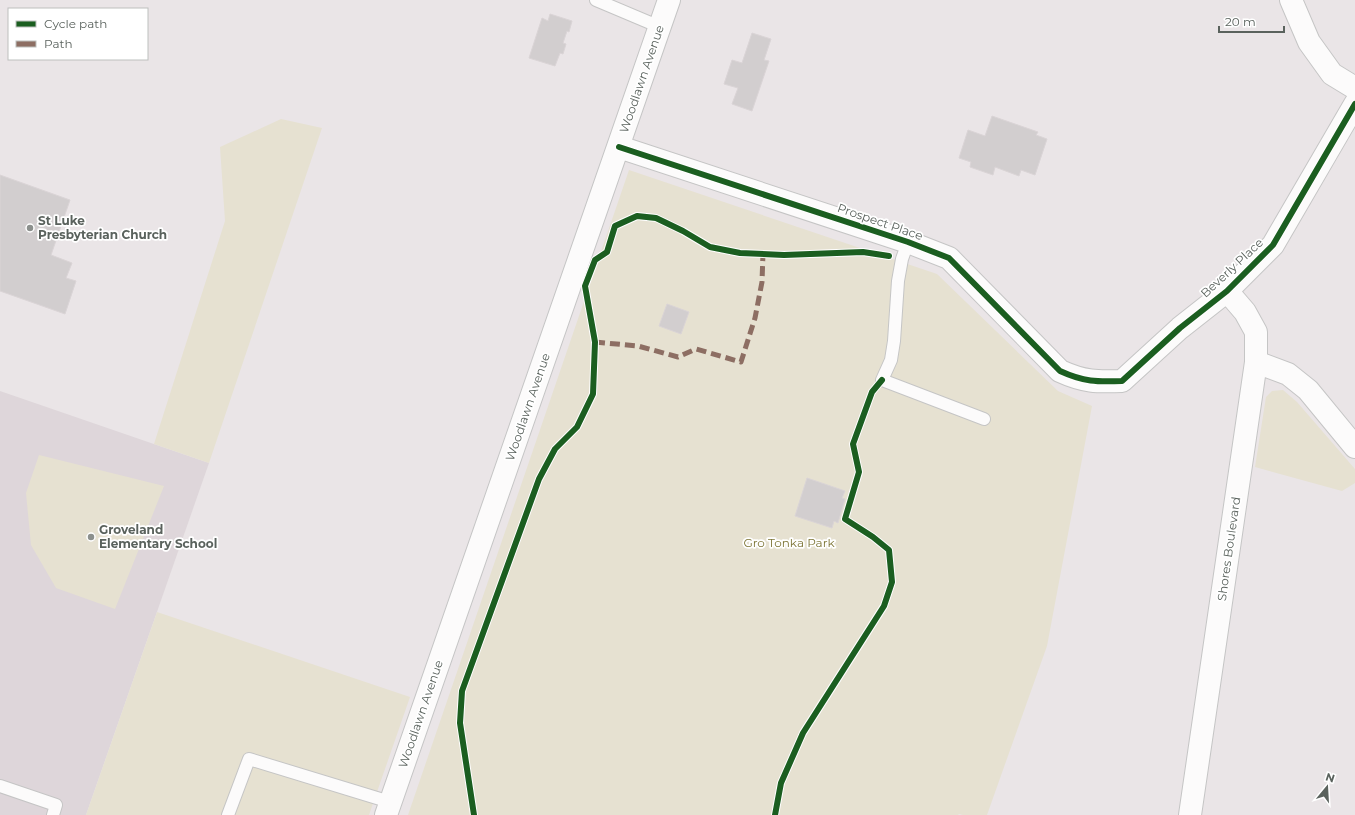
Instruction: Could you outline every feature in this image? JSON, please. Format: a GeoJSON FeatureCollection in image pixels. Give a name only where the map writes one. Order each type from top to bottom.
{"type":"FeatureCollection","features":[{"type":"Feature","properties":{"kind":"street","name":"Woodlawn Avenue"},"geometry":{"type":"LineString","coordinates":[[388,809],[669,0]]}},
{"type":"Feature","properties":{"kind":"street"},"geometry":{"type":"LineString","coordinates":[[1291,0],[1309,42],[1332,74],[1355,88]]}},
{"type":"Feature","properties":{"kind":"street","name":"Beverly Place"},"geometry":{"type":"LineString","coordinates":[[1095,382],[1122,381],[1180,328],[1227,292],[1273,245],[1355,104]]}},
{"type":"Feature","properties":{"kind":"street","name":"Prospect Place"},"geometry":{"type":"LineString","coordinates":[[619,147],[908,242],[949,258],[1060,371],[1075,378],[1095,382]]}},
{"type":"Feature","properties":{"kind":"street","name":"Shores Boulevard"},"geometry":{"type":"LineString","coordinates":[[1190,815],[1256,362],[1256,332],[1244,312],[1227,292]]}},
{"type":"Feature","properties":{"kind":"street"},"geometry":{"type":"LineString","coordinates":[[1256,362],[1288,374],[1308,390],[1355,447]]}},
{"type":"Feature","properties":{"kind":"lane"},"geometry":{"type":"LineString","coordinates":[[596,0],[660,27]]}},
{"type":"Feature","properties":{"kind":"lane"},"geometry":{"type":"LineString","coordinates":[[908,242],[902,259],[898,281],[894,341],[891,360],[882,380],[984,419]]}},
{"type":"Feature","properties":{"kind":"lane"},"geometry":{"type":"LineString","coordinates":[[228,815],[249,759],[388,809]]}},
{"type":"Feature","properties":{"kind":"lane"},"geometry":{"type":"LineString","coordinates":[[0,786],[56,805],[53,815]]}},
{"type":"Feature","properties":{"kind":"shaded area","name":"Groveland Elementary School"},"geometry":{"type":"Polygon","coordinates":[[[0,391],[209,463],[86,815],[0,815],[0,391]]]}},
{"type":"Feature","properties":{"kind":"green space"},"geometry":{"type":"Polygon","coordinates":[[[281,119],[322,128],[209,463],[154,444],[225,221],[220,147],[281,119]]]}},
{"type":"Feature","properties":{"kind":"green space","name":"Gro Tonka Park"},"geometry":{"type":"Polygon","coordinates":[[[629,170],[937,274],[1058,391],[1092,406],[1047,646],[987,815],[408,815],[629,170]]]}},
{"type":"Feature","properties":{"kind":"green space"},"geometry":{"type":"Polygon","coordinates":[[[1283,390],[1297,402],[1355,469],[1355,483],[1342,491],[1255,467],[1266,397],[1272,391],[1283,390]]]}},
{"type":"Feature","properties":{"kind":"green space"},"geometry":{"type":"Polygon","coordinates":[[[39,455],[164,486],[115,609],[56,588],[31,545],[26,493],[39,455]]]}},
{"type":"Feature","properties":{"kind":"green space"},"geometry":{"type":"Polygon","coordinates":[[[157,612],[410,697],[369,815],[86,815],[157,612]]]}},
{"type":"Feature","properties":{"kind":"building"},"geometry":{"type":"Polygon","coordinates":[[[550,14],[572,21],[569,32],[567,31],[563,43],[566,44],[563,54],[560,53],[555,66],[529,58],[542,18],[548,21],[550,14]]]}},
{"type":"Feature","properties":{"kind":"building"},"geometry":{"type":"Polygon","coordinates":[[[752,33],[771,39],[764,60],[769,61],[752,111],[732,104],[738,88],[724,84],[732,60],[742,63],[752,33]]]}},
{"type":"Feature","properties":{"kind":"building"},"geometry":{"type":"Polygon","coordinates":[[[992,116],[1038,132],[1036,135],[1047,139],[1035,175],[1021,170],[1019,176],[995,167],[993,175],[970,167],[971,162],[959,158],[968,130],[985,136],[992,116]]]}},
{"type":"Feature","properties":{"kind":"building","name":"St Luke Presbyterian Church"},"geometry":{"type":"Polygon","coordinates":[[[0,175],[70,200],[51,255],[72,263],[66,278],[76,281],[65,314],[0,291],[0,175]]]}},
{"type":"Feature","properties":{"kind":"building"},"geometry":{"type":"Polygon","coordinates":[[[667,304],[689,312],[681,334],[659,326],[667,304]]]}},
{"type":"Feature","properties":{"kind":"building"},"geometry":{"type":"Polygon","coordinates":[[[807,478],[845,491],[842,498],[845,499],[838,523],[834,521],[832,528],[795,516],[807,478]]]}},
{"type":"Feature","properties":{"kind":"marked path"},"geometry":{"type":"LineString","coordinates":[[595,342],[638,346],[678,357],[696,349],[741,362],[755,318],[762,282],[763,253]]}},
{"type":"Feature","properties":{"kind":"cycle path"},"geometry":{"type":"LineString","coordinates":[[619,147],[908,242],[949,258],[1060,371],[1084,379],[1122,381],[1180,328],[1227,291],[1273,245],[1355,104]]}},
{"type":"Feature","properties":{"kind":"cycle path"},"geometry":{"type":"LineString","coordinates":[[474,815],[460,723],[462,691],[539,479],[555,449],[577,427],[593,394],[595,342],[585,286],[595,260],[607,252],[615,226],[637,216],[656,218],[683,231],[710,247],[740,253],[784,255],[863,252],[889,256]]}},
{"type":"Feature","properties":{"kind":"cycle path"},"geometry":{"type":"LineString","coordinates":[[775,815],[781,783],[803,733],[884,606],[892,582],[889,550],[873,537],[845,519],[859,472],[853,444],[872,392],[882,380]]}},
{"type":"Feature","properties":{"kind":"place","name":"St Luke Presbyterian Church"},"geometry":{"type":"Point","coordinates":[30,228]}},
{"type":"Feature","properties":{"kind":"place","name":"Groveland Elementary School"},"geometry":{"type":"Point","coordinates":[91,537]}}]}
